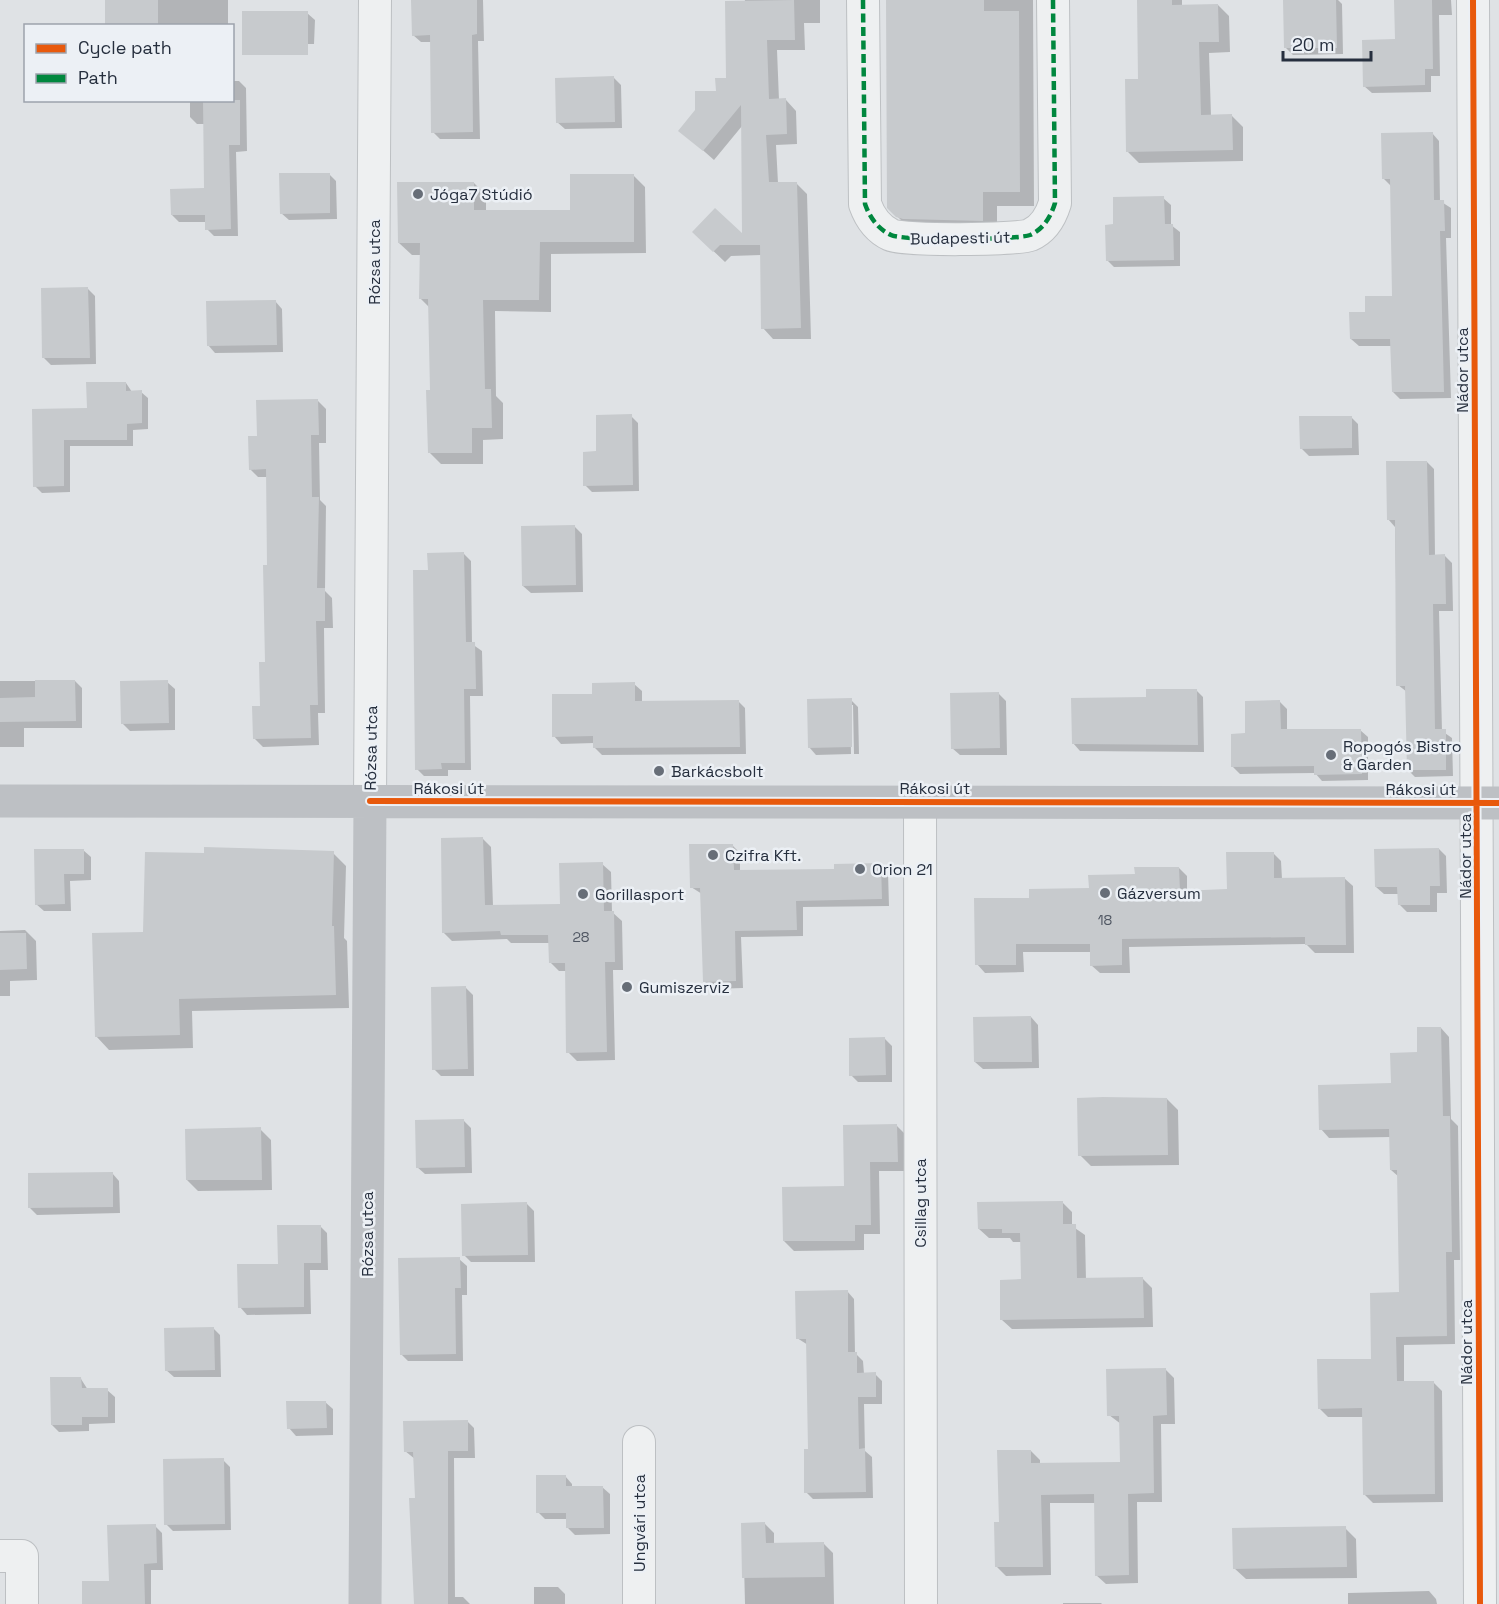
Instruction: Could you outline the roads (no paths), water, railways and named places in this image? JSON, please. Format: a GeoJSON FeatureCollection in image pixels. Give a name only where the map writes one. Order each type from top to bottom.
{"type":"FeatureCollection","features":[{"type":"Feature","properties":{"kind":"main road","name":"Rákosi út"},"geometry":{"type":"LineString","coordinates":[[0,801],[1489,802]]}},
{"type":"Feature","properties":{"kind":"main road","name":"Rózsa utca"},"geometry":{"type":"LineString","coordinates":[[365,1604],[370,801]]}},
{"type":"Feature","properties":{"kind":"street","name":"Rózsa utca"},"geometry":{"type":"LineString","coordinates":[[370,801],[375,0]]}},
{"type":"Feature","properties":{"kind":"street","name":"Budapesti út"},"geometry":{"type":"LineString","coordinates":[[863,0],[865,204],[880,229],[901,239],[1020,237],[1040,229],[1052,214],[1055,203],[1053,0]]}},
{"type":"Feature","properties":{"kind":"street","name":"Nádor utca"},"geometry":{"type":"LineString","coordinates":[[1473,0],[1489,802],[1480,1604]]}},
{"type":"Feature","properties":{"kind":"street","name":"Csillag utca"},"geometry":{"type":"LineString","coordinates":[[920,802],[921,1604]]}},
{"type":"Feature","properties":{"kind":"street","name":"Ungvári utca"},"geometry":{"type":"LineString","coordinates":[[639,1442],[639,1604]]}},
{"type":"Feature","properties":{"kind":"street"},"geometry":{"type":"LineString","coordinates":[[0,1556],[22,1556],[22,1604]]}},
{"type":"Feature","properties":{"kind":"place","name":"Jóga7 Stúdió"},"geometry":{"type":"Point","coordinates":[418,194]}},
{"type":"Feature","properties":{"kind":"place","name":"Ropogós Bistro & Garden"},"geometry":{"type":"Point","coordinates":[1331,755]}},
{"type":"Feature","properties":{"kind":"place","name":"Barkácsbolt"},"geometry":{"type":"Point","coordinates":[659,771]}},
{"type":"Feature","properties":{"kind":"place","name":"Czifra Kft."},"geometry":{"type":"Point","coordinates":[713,855]}},
{"type":"Feature","properties":{"kind":"place","name":"Orion 21"},"geometry":{"type":"Point","coordinates":[860,869]}},
{"type":"Feature","properties":{"kind":"place","name":"Gázversum"},"geometry":{"type":"Point","coordinates":[1105,893]}},
{"type":"Feature","properties":{"kind":"place","name":"Gorillasport"},"geometry":{"type":"Point","coordinates":[583,894]}},
{"type":"Feature","properties":{"kind":"place","name":"Gumiszerviz"},"geometry":{"type":"Point","coordinates":[627,987]}}]}
